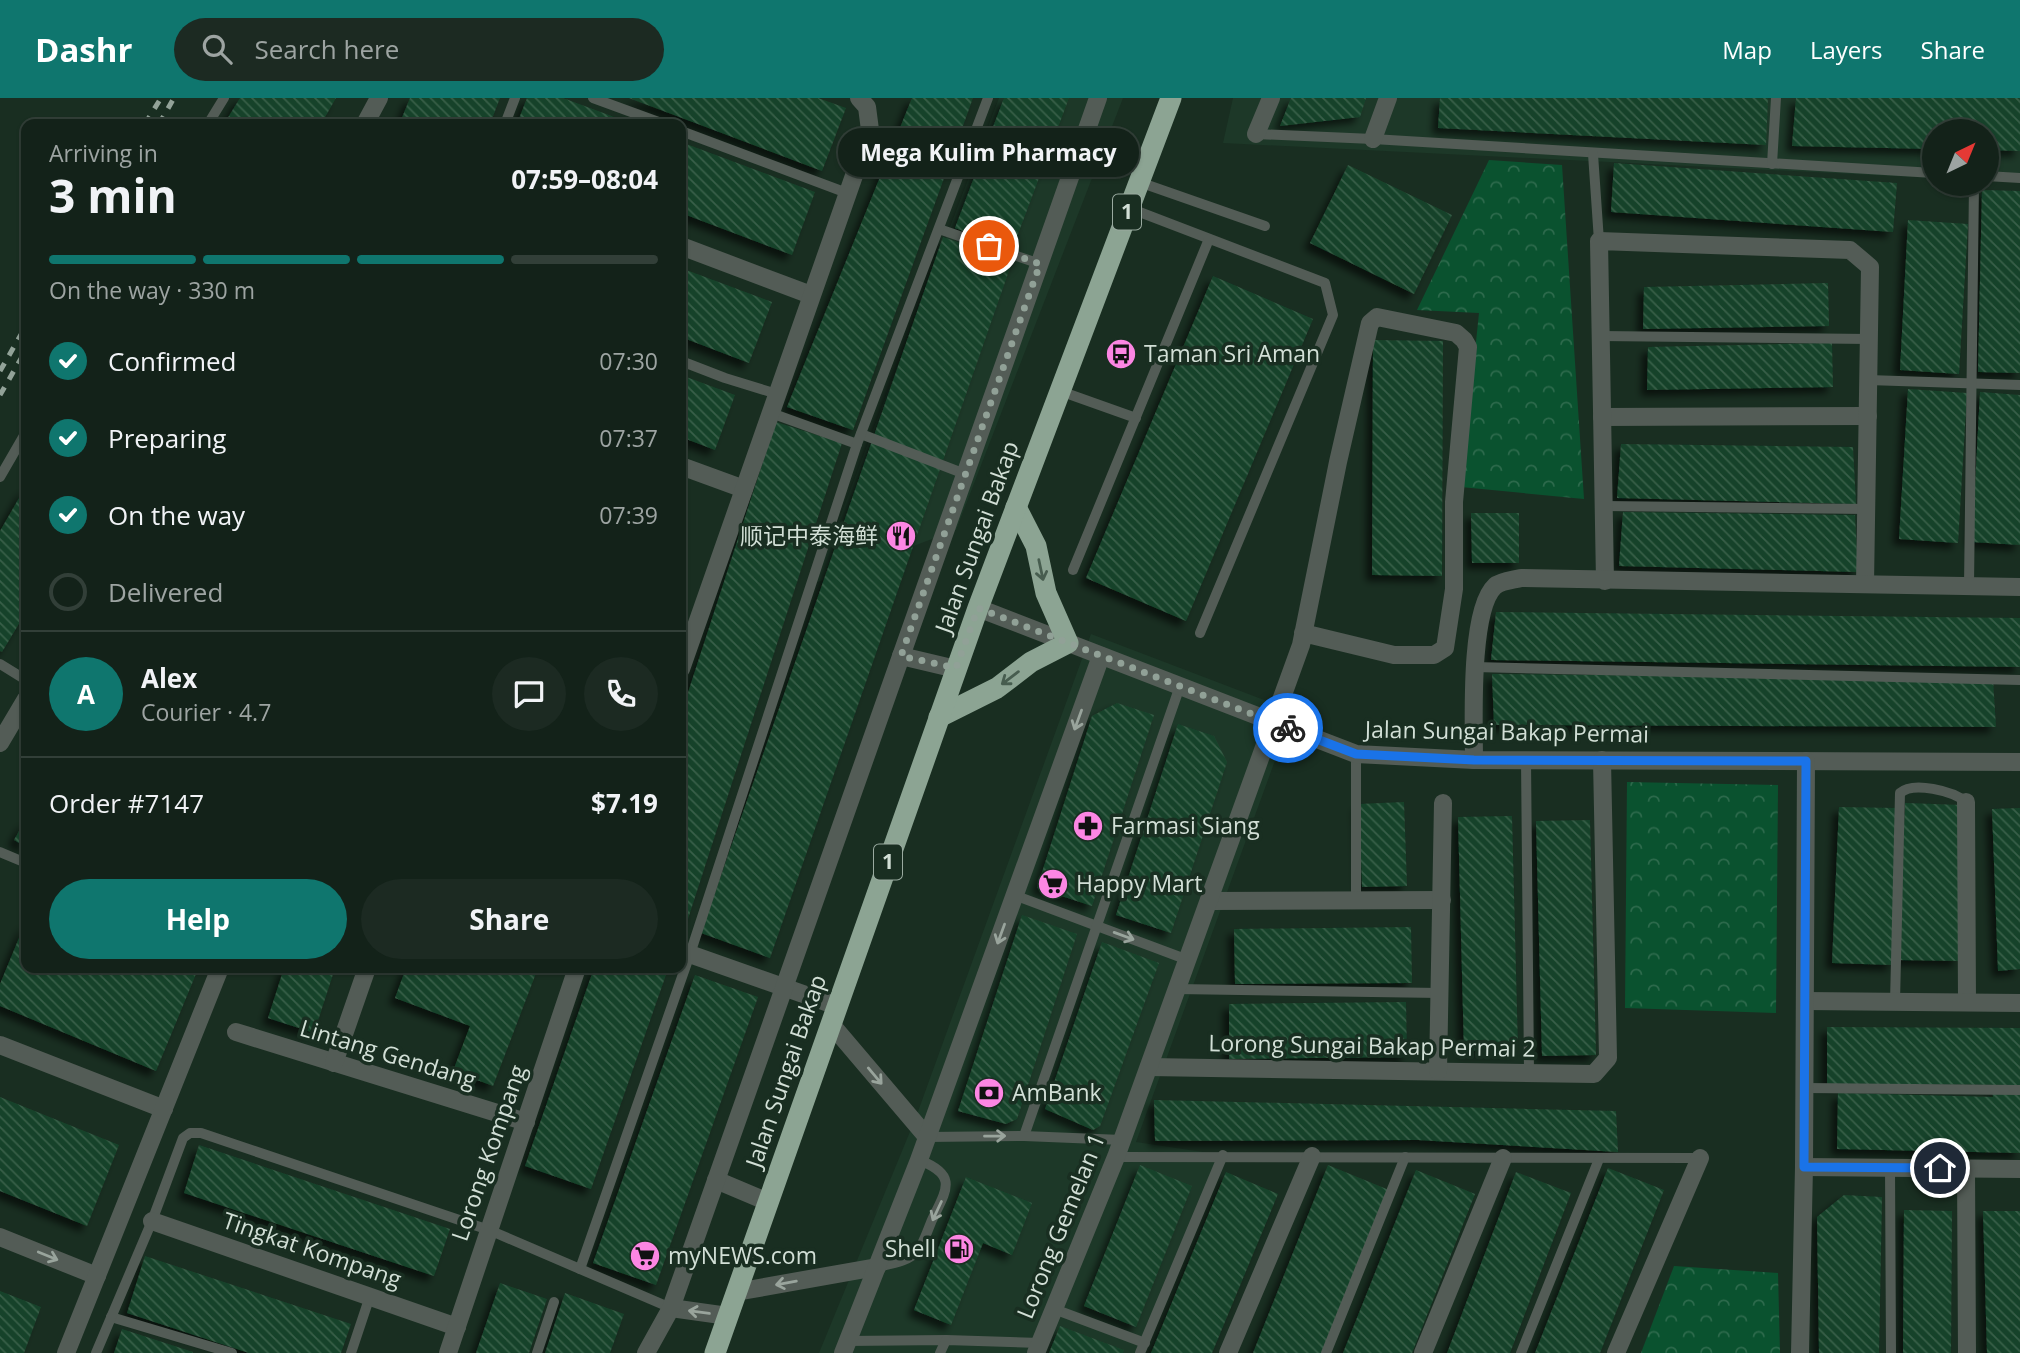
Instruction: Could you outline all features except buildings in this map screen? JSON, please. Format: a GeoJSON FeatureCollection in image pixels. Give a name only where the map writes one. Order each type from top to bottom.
{"type":"FeatureCollection","features":[{"type":"Feature","properties":{"kind":"highway","name":"Jalan Sungai Bakap"},"geometry":{"type":"LineString","coordinates":[[715,1353],[956,668],[1171,98]]}},
{"type":"Feature","properties":{"kind":"highway"},"geometry":{"type":"LineString","coordinates":[[939,717],[997,688],[1031,662],[1069,643],[1046,593],[1036,546],[1016,507]]}},
{"type":"Feature","properties":{"kind":"street"},"geometry":{"type":"LineString","coordinates":[[368,119],[380,98]]}},
{"type":"Feature","properties":{"kind":"street"},"geometry":{"type":"LineString","coordinates":[[686,655],[870,130],[867,107],[859,98]]}},
{"type":"Feature","properties":{"kind":"street"},"geometry":{"type":"LineString","coordinates":[[646,1353],[671,1308],[1098,98]]}},
{"type":"Feature","properties":{"kind":"street"},"geometry":{"type":"LineString","coordinates":[[1256,134],[1270,98]]}},
{"type":"Feature","properties":{"kind":"street"},"geometry":{"type":"LineString","coordinates":[[1373,139],[1388,98]]}},
{"type":"Feature","properties":{"kind":"street"},"geometry":{"type":"LineString","coordinates":[[1605,581],[1599,241],[1850,250],[1870,267],[1866,584]]}},
{"type":"Feature","properties":{"kind":"street"},"geometry":{"type":"LineString","coordinates":[[686,248],[811,295]]}},
{"type":"Feature","properties":{"kind":"street","name":"Lorong Gemelan 1"},"geometry":{"type":"LineString","coordinates":[[1038,1348],[1149,1068],[1274,722],[1303,633],[1370,323],[1377,317],[1455,333],[1468,347],[1454,502],[1454,589],[1445,648],[1434,655],[1394,654],[1303,633]]}},
{"type":"Feature","properties":{"kind":"street"},"geometry":{"type":"LineString","coordinates":[[1602,417],[1868,416]]}},
{"type":"Feature","properties":{"kind":"street"},"geometry":{"type":"LineString","coordinates":[[686,468],[744,489]]}},
{"type":"Feature","properties":{"kind":"street"},"geometry":{"type":"LineString","coordinates":[[1474,760],[1474,667],[1484,602],[1496,585],[1521,578],[2020,587]]}},
{"type":"Feature","properties":{"kind":"street","name":"Jalan Sungai Bakap Permai"},"geometry":{"type":"LineString","coordinates":[[978,608],[1356,754],[1474,760],[2020,762]]}},
{"type":"Feature","properties":{"kind":"street"},"geometry":{"type":"LineString","coordinates":[[901,656],[956,668]]}},
{"type":"Feature","properties":{"kind":"street"},"geometry":{"type":"LineString","coordinates":[[845,1347],[919,1160],[1101,656]]}},
{"type":"Feature","properties":{"kind":"street"},"geometry":{"type":"LineString","coordinates":[[0,743],[21,707]]}},
{"type":"Feature","properties":{"kind":"street","name":"Lorong Sungai Bakap Permai 2"},"geometry":{"type":"LineString","coordinates":[[1149,1068],[1594,1074],[1608,1058],[1602,760]]}},
{"type":"Feature","properties":{"kind":"street"},"geometry":{"type":"LineString","coordinates":[[1800,1353],[1805,1088],[1806,761]]}},
{"type":"Feature","properties":{"kind":"street"},"geometry":{"type":"LineString","coordinates":[[1966,802],[1967,1002]]}},
{"type":"Feature","properties":{"kind":"street"},"geometry":{"type":"LineString","coordinates":[[1438,1071],[1443,803]]}},
{"type":"Feature","properties":{"kind":"street"},"geometry":{"type":"LineString","coordinates":[[1209,901],[1442,900]]}},
{"type":"Feature","properties":{"kind":"street"},"geometry":{"type":"LineString","coordinates":[[686,952],[784,987],[834,1015],[927,1137]]}},
{"type":"Feature","properties":{"kind":"street"},"geometry":{"type":"LineString","coordinates":[[66,1353],[218,973]]}},
{"type":"Feature","properties":{"kind":"street"},"geometry":{"type":"LineString","coordinates":[[334,1063],[365,973]]}},
{"type":"Feature","properties":{"kind":"street","name":"Lorong Kompang"},"geometry":{"type":"LineString","coordinates":[[448,1353],[575,973]]}},
{"type":"Feature","properties":{"kind":"street"},"geometry":{"type":"LineString","coordinates":[[1805,1001],[2020,1003]]}},
{"type":"Feature","properties":{"kind":"street","name":"Lintang Gendang"},"geometry":{"type":"LineString","coordinates":[[236,1032],[526,1122]]}},
{"type":"Feature","properties":{"kind":"street"},"geometry":{"type":"LineString","coordinates":[[0,1045],[164,1110]]}},
{"type":"Feature","properties":{"kind":"street"},"geometry":{"type":"LineString","coordinates":[[1228,1353],[1312,1156]]}},
{"type":"Feature","properties":{"kind":"street"},"geometry":{"type":"LineString","coordinates":[[1423,1353],[1503,1158]]}},
{"type":"Feature","properties":{"kind":"street"},"geometry":{"type":"LineString","coordinates":[[1616,1353],[1700,1158]]}},
{"type":"Feature","properties":{"kind":"street"},"geometry":{"type":"LineString","coordinates":[[1804,1167],[2020,1169]]}},
{"type":"Feature","properties":{"kind":"street"},"geometry":{"type":"LineString","coordinates":[[1966,1168],[1967,1353]]}},
{"type":"Feature","properties":{"kind":"street"},"geometry":{"type":"LineString","coordinates":[[716,1180],[768,1202]]}},
{"type":"Feature","properties":{"kind":"street","name":"Tingkat Kompang"},"geometry":{"type":"LineString","coordinates":[[152,1221],[457,1326]]}},
{"type":"Feature","properties":{"kind":"street"},"geometry":{"type":"LineString","coordinates":[[0,1237],[97,1276]]}},
{"type":"Feature","properties":{"kind":"street"},"geometry":{"type":"LineString","coordinates":[[736,1292],[877,1267]]}},
{"type":"Feature","properties":{"kind":"street"},"geometry":{"type":"LineString","coordinates":[[671,1308],[728,1316]]}},
{"type":"Feature","properties":{"kind":"lane"},"geometry":{"type":"LineString","coordinates":[[211,119],[224,98]]}},
{"type":"Feature","properties":{"kind":"lane"},"geometry":{"type":"LineString","coordinates":[[507,119],[515,98]]}},
{"type":"Feature","properties":{"kind":"lane"},"geometry":{"type":"LineString","coordinates":[[593,98],[650,119]]}},
{"type":"Feature","properties":{"kind":"lane"},"geometry":{"type":"LineString","coordinates":[[686,949],[859,439],[988,98]]}},
{"type":"Feature","properties":{"kind":"lane"},"geometry":{"type":"LineString","coordinates":[[1772,164],[1776,98]]}},
{"type":"Feature","properties":{"kind":"lane"},"geometry":{"type":"LineString","coordinates":[[686,133],[847,193]]}},
{"type":"Feature","properties":{"kind":"lane"},"geometry":{"type":"LineString","coordinates":[[1256,134],[1922,172]]}},
{"type":"Feature","properties":{"kind":"lane"},"geometry":{"type":"LineString","coordinates":[[1593,154],[1599,241]]}},
{"type":"Feature","properties":{"kind":"lane"},"geometry":{"type":"LineString","coordinates":[[1999,177],[2020,178]]}},
{"type":"Feature","properties":{"kind":"lane"},"geometry":{"type":"LineString","coordinates":[[1139,182],[1265,226]]}},
{"type":"Feature","properties":{"kind":"lane"},"geometry":{"type":"LineString","coordinates":[[1969,586],[1973,196]]}},
{"type":"Feature","properties":{"kind":"lane"},"geometry":{"type":"LineString","coordinates":[[1129,208],[1325,283],[1333,315],[1200,633]]}},
{"type":"Feature","properties":{"kind":"lane"},"geometry":{"type":"LineString","coordinates":[[939,229],[1040,264]]}},
{"type":"Feature","properties":{"kind":"lane"},"geometry":{"type":"LineString","coordinates":[[1073,570],[1209,239]]}},
{"type":"Feature","properties":{"kind":"lane"},"geometry":{"type":"LineString","coordinates":[[1601,336],[1869,339]]}},
{"type":"Feature","properties":{"kind":"lane"},"geometry":{"type":"LineString","coordinates":[[686,363],[777,394]]}},
{"type":"Feature","properties":{"kind":"lane"},"geometry":{"type":"LineString","coordinates":[[1868,380],[2020,385]]}},
{"type":"Feature","properties":{"kind":"lane"},"geometry":{"type":"LineString","coordinates":[[1060,391],[1136,418]]}},
{"type":"Feature","properties":{"kind":"lane"},"geometry":{"type":"LineString","coordinates":[[771,413],[965,474]]}},
{"type":"Feature","properties":{"kind":"lane"},"geometry":{"type":"LineString","coordinates":[[0,477],[21,441]]}},
{"type":"Feature","properties":{"kind":"lane"},"geometry":{"type":"LineString","coordinates":[[1604,506],[1866,509]]}},
{"type":"Feature","properties":{"kind":"lane"},"geometry":{"type":"LineString","coordinates":[[0,664],[21,677]]}},
{"type":"Feature","properties":{"kind":"lane"},"geometry":{"type":"LineString","coordinates":[[1474,667],[2020,680]]}},
{"type":"Feature","properties":{"kind":"lane"},"geometry":{"type":"LineString","coordinates":[[1024,1136],[1180,686]]}},
{"type":"Feature","properties":{"kind":"lane"},"geometry":{"type":"LineString","coordinates":[[1356,754],[1356,901]]}},
{"type":"Feature","properties":{"kind":"lane"},"geometry":{"type":"LineString","coordinates":[[1527,760],[1529,1073]]}},
{"type":"Feature","properties":{"kind":"lane"},"geometry":{"type":"LineString","coordinates":[[1895,1002],[1900,793],[1908,788],[1939,790],[1956,794],[1966,802]]}},
{"type":"Feature","properties":{"kind":"lane"},"geometry":{"type":"LineString","coordinates":[[0,852],[21,861]]}},
{"type":"Feature","properties":{"kind":"lane"},"geometry":{"type":"LineString","coordinates":[[1014,895],[1188,960]]}},
{"type":"Feature","properties":{"kind":"lane"},"geometry":{"type":"LineString","coordinates":[[580,1269],[678,973]]}},
{"type":"Feature","properties":{"kind":"lane"},"geometry":{"type":"LineString","coordinates":[[1178,989],[1440,993]]}},
{"type":"Feature","properties":{"kind":"lane"},"geometry":{"type":"LineString","coordinates":[[1805,1088],[2020,1090]]}},
{"type":"Feature","properties":{"kind":"lane"},"geometry":{"type":"LineString","coordinates":[[96,1353],[152,1221],[183,1138],[190,1133],[201,1133],[489,1230],[671,1308]]}},
{"type":"Feature","properties":{"kind":"lane"},"geometry":{"type":"LineString","coordinates":[[927,1137],[1024,1136],[1119,1148],[1223,1155],[1700,1158]]}},
{"type":"Feature","properties":{"kind":"lane"},"geometry":{"type":"LineString","coordinates":[[1054,1309],[1142,1348],[1223,1155]]}},
{"type":"Feature","properties":{"kind":"lane"},"geometry":{"type":"LineString","coordinates":[[1326,1353],[1405,1157]]}},
{"type":"Feature","properties":{"kind":"lane"},"geometry":{"type":"LineString","coordinates":[[1521,1353],[1599,1159]]}},
{"type":"Feature","properties":{"kind":"lane"},"geometry":{"type":"LineString","coordinates":[[877,1267],[895,1263],[918,1250],[947,1190],[946,1177],[936,1167],[919,1160]]}},
{"type":"Feature","properties":{"kind":"lane"},"geometry":{"type":"LineString","coordinates":[[1890,1168],[1891,1353]]}},
{"type":"Feature","properties":{"kind":"lane"},"geometry":{"type":"LineString","coordinates":[[351,1353],[370,1296]]}},
{"type":"Feature","properties":{"kind":"lane"},"geometry":{"type":"LineString","coordinates":[[537,1353],[554,1302]]}},
{"type":"Feature","properties":{"kind":"lane"},"geometry":{"type":"LineString","coordinates":[[111,1317],[232,1353]]}},
{"type":"Feature","properties":{"kind":"lane"},"geometry":{"type":"LineString","coordinates":[[940,1353],[946,1340]]}},
{"type":"Feature","properties":{"kind":"lane"},"geometry":{"type":"LineString","coordinates":[[845,1347],[946,1340],[1038,1348]]}},
{"type":"Feature","properties":{"kind":"shaded area"},"geometry":{"type":"Polygon","coordinates":[[[999,98],[1123,98],[956,530],[815,583],[999,98]]]}},
{"type":"Feature","properties":{"kind":"shaded area"},"geometry":{"type":"Polygon","coordinates":[[[1233,98],[2020,98],[2020,182],[1999,181],[1999,119],[1922,119],[1922,177],[1223,143],[1233,98]]]}},
{"type":"Feature","properties":{"kind":"shaded area"},"geometry":{"type":"Polygon","coordinates":[[[1091,634],[1293,711],[1136,1142],[1223,1155],[1137,1353],[819,1353],[916,1117],[1091,634]]]}},
{"type":"Feature","properties":{"kind":"green space"},"geometry":{"type":"Polygon","coordinates":[[[1489,160],[1562,165],[1584,499],[1461,487],[1479,313],[1417,310],[1489,160]]]}},
{"type":"Feature","properties":{"kind":"green space"},"geometry":{"type":"Polygon","coordinates":[[[1627,782],[1778,785],[1776,1013],[1625,1008],[1627,782]]]}},
{"type":"Feature","properties":{"kind":"green space"},"geometry":{"type":"Polygon","coordinates":[[[1674,1266],[1778,1273],[1780,1353],[1641,1353],[1674,1266]]]}},
{"type":"Feature","properties":{"kind":"railway"},"geometry":{"type":"LineString","coordinates":[[148,119],[161,98]]}},
{"type":"Feature","properties":{"kind":"railway"},"geometry":{"type":"LineString","coordinates":[[162,119],[174,98]]}},
{"type":"Feature","properties":{"kind":"railway"},"geometry":{"type":"LineString","coordinates":[[0,371],[21,335]]}},
{"type":"Feature","properties":{"kind":"railway"},"geometry":{"type":"LineString","coordinates":[[0,395],[21,359]]}},
{"type":"Feature","properties":{"kind":"way so far"},"geometry":{"type":"LineString","coordinates":[[989,246],[1040,264],[901,656],[956,668],[978,608],[1288,728]]}},
{"type":"Feature","properties":{"kind":"place","name":"Mega Kulim Pharmacy"},"geometry":{"type":"Point","coordinates":[989,246]}},
{"type":"Feature","properties":{"kind":"place","name":"Taman Sri Aman"},"geometry":{"type":"Point","coordinates":[1121,354]}},
{"type":"Feature","properties":{"kind":"place","name":"顺记中泰海鲜"},"geometry":{"type":"Point","coordinates":[901,536]}},
{"type":"Feature","properties":{"kind":"place","name":"Farmasi Siang"},"geometry":{"type":"Point","coordinates":[1088,826]}},
{"type":"Feature","properties":{"kind":"place","name":"Happy Mart"},"geometry":{"type":"Point","coordinates":[1053,884]}},
{"type":"Feature","properties":{"kind":"place","name":"AmBank"},"geometry":{"type":"Point","coordinates":[989,1093]}},
{"type":"Feature","properties":{"kind":"place","name":"Shell"},"geometry":{"type":"Point","coordinates":[959,1249]}},
{"type":"Feature","properties":{"kind":"place","name":"myNEWS.com"},"geometry":{"type":"Point","coordinates":[645,1256]}},
{"type":"Feature","properties":{"kind":"route"},"geometry":{"type":"LineString","coordinates":[[1288,728],[1356,754],[1474,760],[1806,761],[1804,1167],[1940,1168]]}}]}
